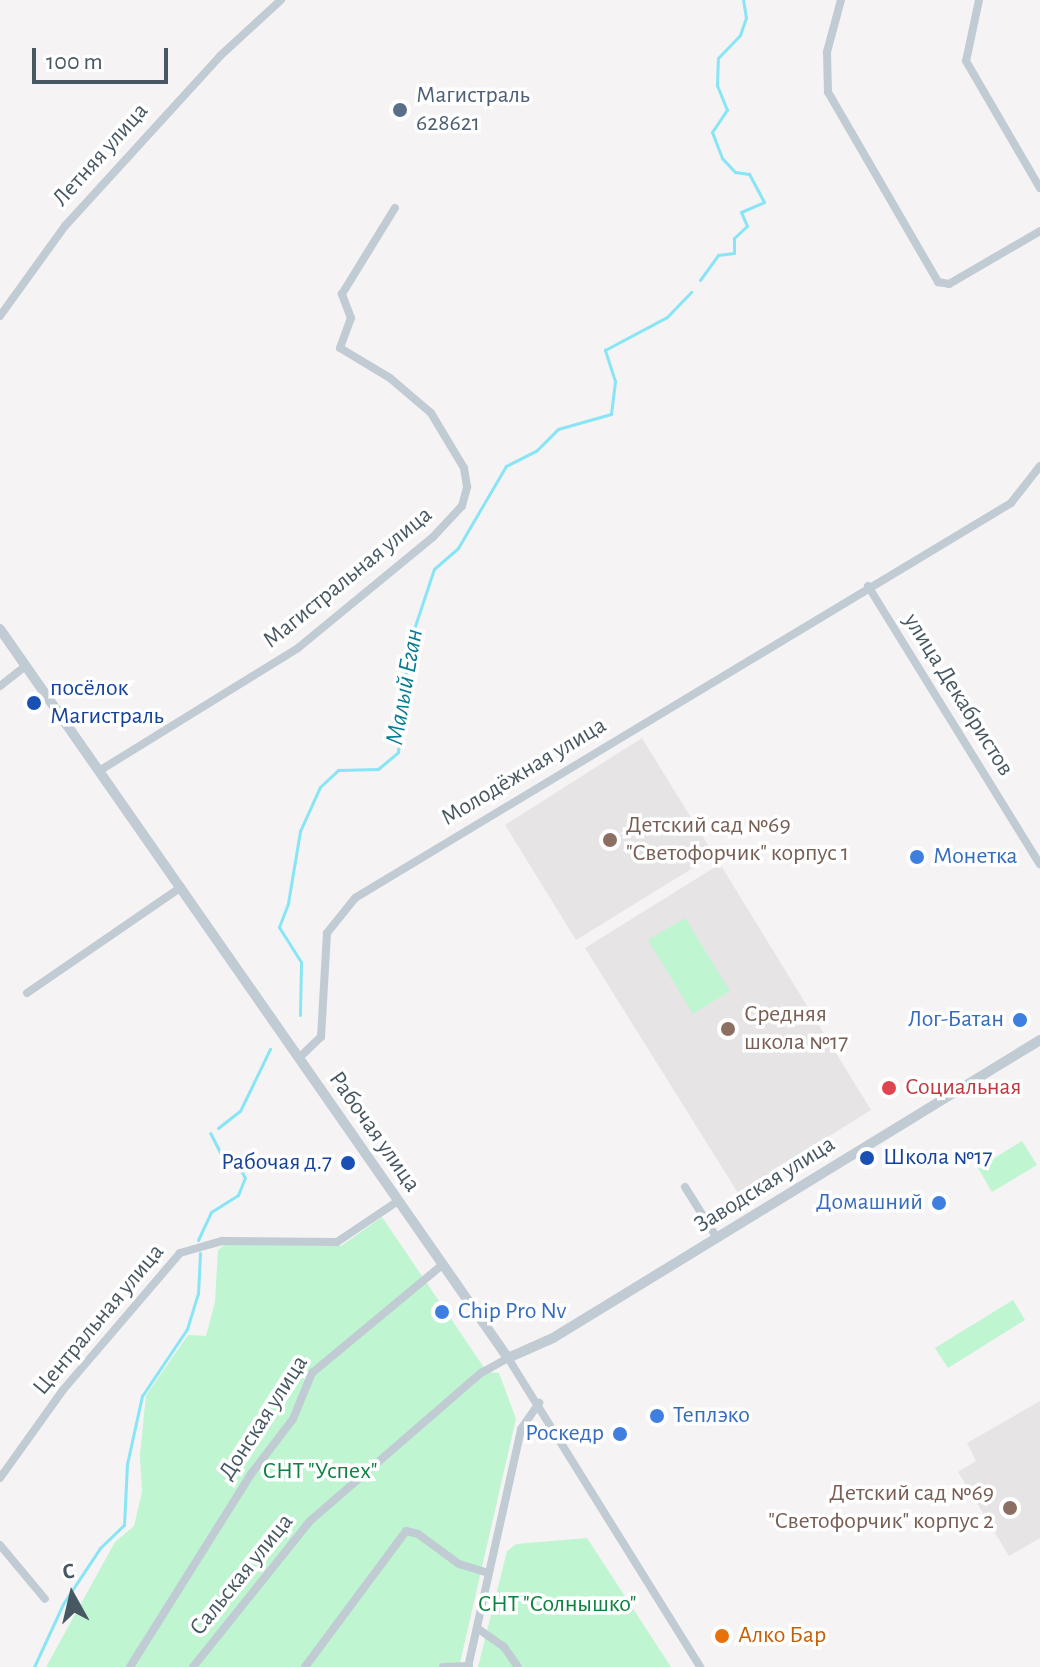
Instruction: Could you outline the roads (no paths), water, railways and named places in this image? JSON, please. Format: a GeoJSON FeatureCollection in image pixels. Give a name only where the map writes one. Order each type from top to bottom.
{"type":"FeatureCollection","features":[{"type":"Feature","properties":{"kind":"street","name":"Летняя улица"},"geometry":{"type":"LineString","coordinates":[[0,316],[65,226],[220,56],[281,0]]}},
{"type":"Feature","properties":{"kind":"street"},"geometry":{"type":"LineString","coordinates":[[841,0],[827,52],[828,92],[938,282],[949,284],[1040,231]]}},
{"type":"Feature","properties":{"kind":"street"},"geometry":{"type":"LineString","coordinates":[[979,0],[966,61],[1040,188]]}},
{"type":"Feature","properties":{"kind":"street","name":"Магистральная улица"},"geometry":{"type":"LineString","coordinates":[[99,771],[298,648],[433,537],[462,506],[467,487],[464,468],[431,413],[390,378],[340,348],[350,323],[342,294],[395,208]]}},
{"type":"Feature","properties":{"kind":"street","name":"Молодёжная улица"},"geometry":{"type":"LineString","coordinates":[[299,1058],[321,1037],[327,933],[355,898],[868,586],[1011,503],[1040,466]]}},
{"type":"Feature","properties":{"kind":"street","name":"улица Декабристов"},"geometry":{"type":"LineString","coordinates":[[868,586],[1040,864]]}},
{"type":"Feature","properties":{"kind":"street","name":"Рабочая улица"},"geometry":{"type":"LineString","coordinates":[[0,629],[539,1403],[700,1667]]}},
{"type":"Feature","properties":{"kind":"street"},"geometry":{"type":"LineString","coordinates":[[0,686],[26,666]]}},
{"type":"Feature","properties":{"kind":"street"},"geometry":{"type":"LineString","coordinates":[[27,993],[181,887]]}},
{"type":"Feature","properties":{"kind":"street","name":"Заводская улица"},"geometry":{"type":"LineString","coordinates":[[508,1358],[553,1338],[1040,1040]]}},
{"type":"Feature","properties":{"kind":"street"},"geometry":{"type":"LineString","coordinates":[[685,1187],[717,1238]]}},
{"type":"Feature","properties":{"kind":"street","name":"Центральная улица"},"geometry":{"type":"LineString","coordinates":[[0,1478],[63,1390],[180,1253],[211,1243],[337,1242],[398,1201]]}},
{"type":"Feature","properties":{"kind":"street","name":"Донская улица"},"geometry":{"type":"LineString","coordinates":[[130,1667],[247,1481],[293,1419],[312,1373],[442,1265]]}},
{"type":"Feature","properties":{"kind":"street","name":"Сальская улица"},"geometry":{"type":"LineString","coordinates":[[193,1667],[310,1521],[481,1373],[508,1358]]}},
{"type":"Feature","properties":{"kind":"street"},"geometry":{"type":"LineString","coordinates":[[443,1667],[468,1666],[521,1429],[539,1403]]}},
{"type":"Feature","properties":{"kind":"street"},"geometry":{"type":"LineString","coordinates":[[305,1667],[406,1531],[418,1534],[459,1564],[488,1573]]}},
{"type":"Feature","properties":{"kind":"street"},"geometry":{"type":"LineString","coordinates":[[0,1545],[45,1599]]}},
{"type":"Feature","properties":{"kind":"street"},"geometry":{"type":"LineString","coordinates":[[477,1628],[498,1641],[518,1667]]}},
{"type":"Feature","properties":{"kind":"waterway","name":"Малый Еган"},"geometry":{"type":"LineString","coordinates":[[700,280],[718,255],[734,253],[734,238],[747,226],[741,212],[764,202],[749,174],[735,172],[722,158],[712,132],[727,110],[717,85],[718,58],[740,35],[746,18],[743,0]]}},
{"type":"Feature","properties":{"kind":"waterway","name":"Малый Еган"},"geometry":{"type":"LineString","coordinates":[[300,1015],[301,962],[279,927],[288,903],[300,831],[320,787],[338,770],[378,769],[398,752],[408,647],[434,569],[458,548],[506,466],[536,451],[558,429],[611,414],[615,381],[605,350],[667,317],[691,292]]}},
{"type":"Feature","properties":{"kind":"waterway","name":"Малый Еган"},"geometry":{"type":"LineString","coordinates":[[218,1128],[240,1111],[270,1049]]}},
{"type":"Feature","properties":{"kind":"waterway","name":"Малый Еган"},"geometry":{"type":"LineString","coordinates":[[198,1240],[211,1212],[238,1195],[245,1178],[238,1165],[223,1158],[210,1133]]}},
{"type":"Feature","properties":{"kind":"waterway","name":"Малый Еган"},"geometry":{"type":"LineString","coordinates":[[34,1667],[63,1604],[100,1548],[124,1525],[127,1464],[142,1396],[187,1329],[198,1294],[200,1253]]}},
{"type":"Feature","properties":{"kind":"place","name":"Магистраль 628621"},"geometry":{"type":"Point","coordinates":[400,110]}},
{"type":"Feature","properties":{"kind":"place","name":"посёлок Магистраль"},"geometry":{"type":"Point","coordinates":[34,703]}},
{"type":"Feature","properties":{"kind":"place","name":"Детский сад №69 \"Светофорчик\" корпус 1"},"geometry":{"type":"Point","coordinates":[610,840]}},
{"type":"Feature","properties":{"kind":"place","name":"Монетка"},"geometry":{"type":"Point","coordinates":[917,857]}},
{"type":"Feature","properties":{"kind":"place","name":"Лог-Батан"},"geometry":{"type":"Point","coordinates":[1020,1020]}},
{"type":"Feature","properties":{"kind":"place","name":"Средняя школа №17"},"geometry":{"type":"Point","coordinates":[728,1029]}},
{"type":"Feature","properties":{"kind":"place","name":"Социальная"},"geometry":{"type":"Point","coordinates":[889,1088]}},
{"type":"Feature","properties":{"kind":"place","name":"Школа №17"},"geometry":{"type":"Point","coordinates":[867,1158]}},
{"type":"Feature","properties":{"kind":"place","name":"Рабочая д.7"},"geometry":{"type":"Point","coordinates":[348,1163]}},
{"type":"Feature","properties":{"kind":"place","name":"Домашний"},"geometry":{"type":"Point","coordinates":[939,1203]}},
{"type":"Feature","properties":{"kind":"place","name":"Chip Pro Nv"},"geometry":{"type":"Point","coordinates":[442,1312]}},
{"type":"Feature","properties":{"kind":"place","name":"Теплэко"},"geometry":{"type":"Point","coordinates":[657,1416]}},
{"type":"Feature","properties":{"kind":"place","name":"Роскедр"},"geometry":{"type":"Point","coordinates":[620,1434]}},
{"type":"Feature","properties":{"kind":"place","name":"Детский сад №69 \"Светофорчик\" корпус 2"},"geometry":{"type":"Point","coordinates":[1010,1508]}},
{"type":"Feature","properties":{"kind":"place","name":"Алко Бар"},"geometry":{"type":"Point","coordinates":[722,1636]}},
{"type":"Feature","properties":{"kind":"park label","name":"СНТ \"Успех\""},"geometry":{"type":"Point","coordinates":[320,1472]}},
{"type":"Feature","properties":{"kind":"park label","name":"СНТ \"Солнышко\""},"geometry":{"type":"Point","coordinates":[557,1605]}}]}
